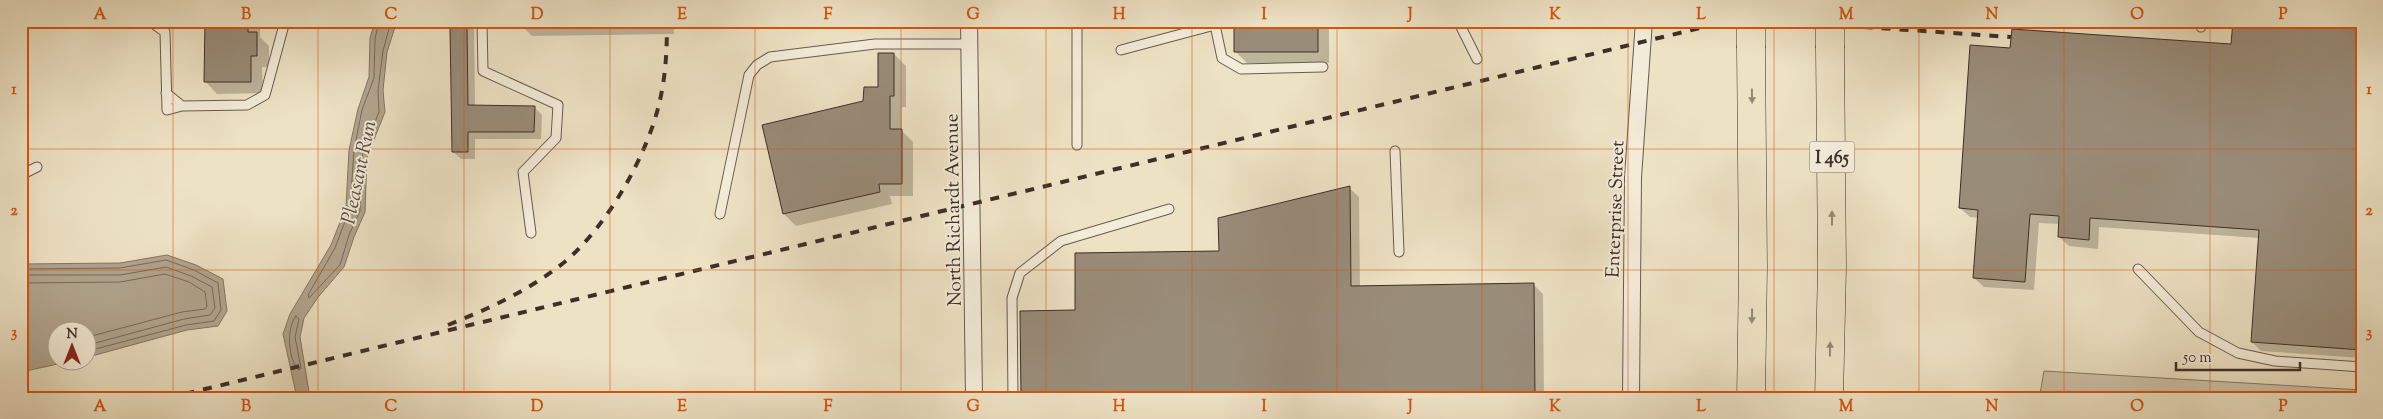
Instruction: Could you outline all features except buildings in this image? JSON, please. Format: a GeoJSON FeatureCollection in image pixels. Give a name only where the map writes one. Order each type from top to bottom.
{"type":"FeatureCollection","features":[{"type":"Feature","properties":{"kind":"highway"},"geometry":{"type":"LineString","coordinates":[[1750,398],[1754,267],[1751,34]]}},
{"type":"Feature","properties":{"kind":"highway","name":"I 465"},"geometry":{"type":"LineString","coordinates":[[1829,398],[1832,267],[1830,34]]}},
{"type":"Feature","properties":{"kind":"street","name":"North Richardt Avenue"},"geometry":{"type":"LineString","coordinates":[[969,21],[974,398]]}},
{"type":"Feature","properties":{"kind":"street","name":"Enterprise Street"},"geometry":{"type":"LineString","coordinates":[[1631,398],[1633,176],[1644,21]]}},
{"type":"Feature","properties":{"kind":"lane"},"geometry":{"type":"LineString","coordinates":[[150,21],[165,32],[167,110],[182,106],[247,105],[265,95],[285,21]]}},
{"type":"Feature","properties":{"kind":"lane"},"geometry":{"type":"LineString","coordinates":[[482,21],[483,71],[558,105],[556,138],[523,172],[531,233]]}},
{"type":"Feature","properties":{"kind":"lane"},"geometry":{"type":"LineString","coordinates":[[1077,21],[1077,145]]}},
{"type":"Feature","properties":{"kind":"lane"},"geometry":{"type":"LineString","coordinates":[[1458,21],[1477,59]]}},
{"type":"Feature","properties":{"kind":"lane"},"geometry":{"type":"LineString","coordinates":[[1121,50],[1215,23],[1222,58],[1241,68],[1323,67]]}},
{"type":"Feature","properties":{"kind":"lane"},"geometry":{"type":"LineString","coordinates":[[720,214],[749,75],[757,65],[770,57],[876,44],[969,44]]}},
{"type":"Feature","properties":{"kind":"lane"},"geometry":{"type":"LineString","coordinates":[[1395,151],[1399,252]]}},
{"type":"Feature","properties":{"kind":"lane"},"geometry":{"type":"LineString","coordinates":[[21,175],[37,168]]}},
{"type":"Feature","properties":{"kind":"lane"},"geometry":{"type":"LineString","coordinates":[[1013,398],[1012,298],[1020,273],[1061,242],[1169,209]]}},
{"type":"Feature","properties":{"kind":"lane"},"geometry":{"type":"LineString","coordinates":[[2138,269],[2199,332],[2238,353],[2275,361],[2362,367]]}},
{"type":"Feature","properties":{"kind":"shaded area"},"geometry":{"type":"Polygon","coordinates":[[[2044,371],[2362,390],[2362,398],[1943,398],[1944,392],[2040,394],[2044,371]]]}},
{"type":"Feature","properties":{"kind":"water","name":"Pleasant Run"},"geometry":{"type":"Polygon","coordinates":[[[375,21],[397,21],[387,52],[383,90],[385,112],[367,157],[365,212],[344,267],[319,296],[304,318],[300,337],[310,398],[297,398],[283,334],[290,314],[331,245],[346,207],[349,150],[358,109],[369,77],[370,38],[375,21]]]}},
{"type":"Feature","properties":{"kind":"water"},"geometry":{"type":"Polygon","coordinates":[[[167,255],[196,265],[223,279],[227,311],[218,326],[187,330],[98,354],[98,322],[48,322],[48,366],[21,372],[21,264],[120,263],[167,255]]]}},
{"type":"Feature","properties":{"kind":"railway"},"geometry":{"type":"LineString","coordinates":[[448,325],[507,299],[549,274],[578,249],[609,211],[635,167],[654,121],[664,80],[667,21]]}},
{"type":"Feature","properties":{"kind":"railway"},"geometry":{"type":"LineString","coordinates":[[168,398],[1729,21]]}},
{"type":"Feature","properties":{"kind":"railway"},"geometry":{"type":"LineString","coordinates":[[1720,27],[1773,22],[1806,23],[2011,37]]}}]}
